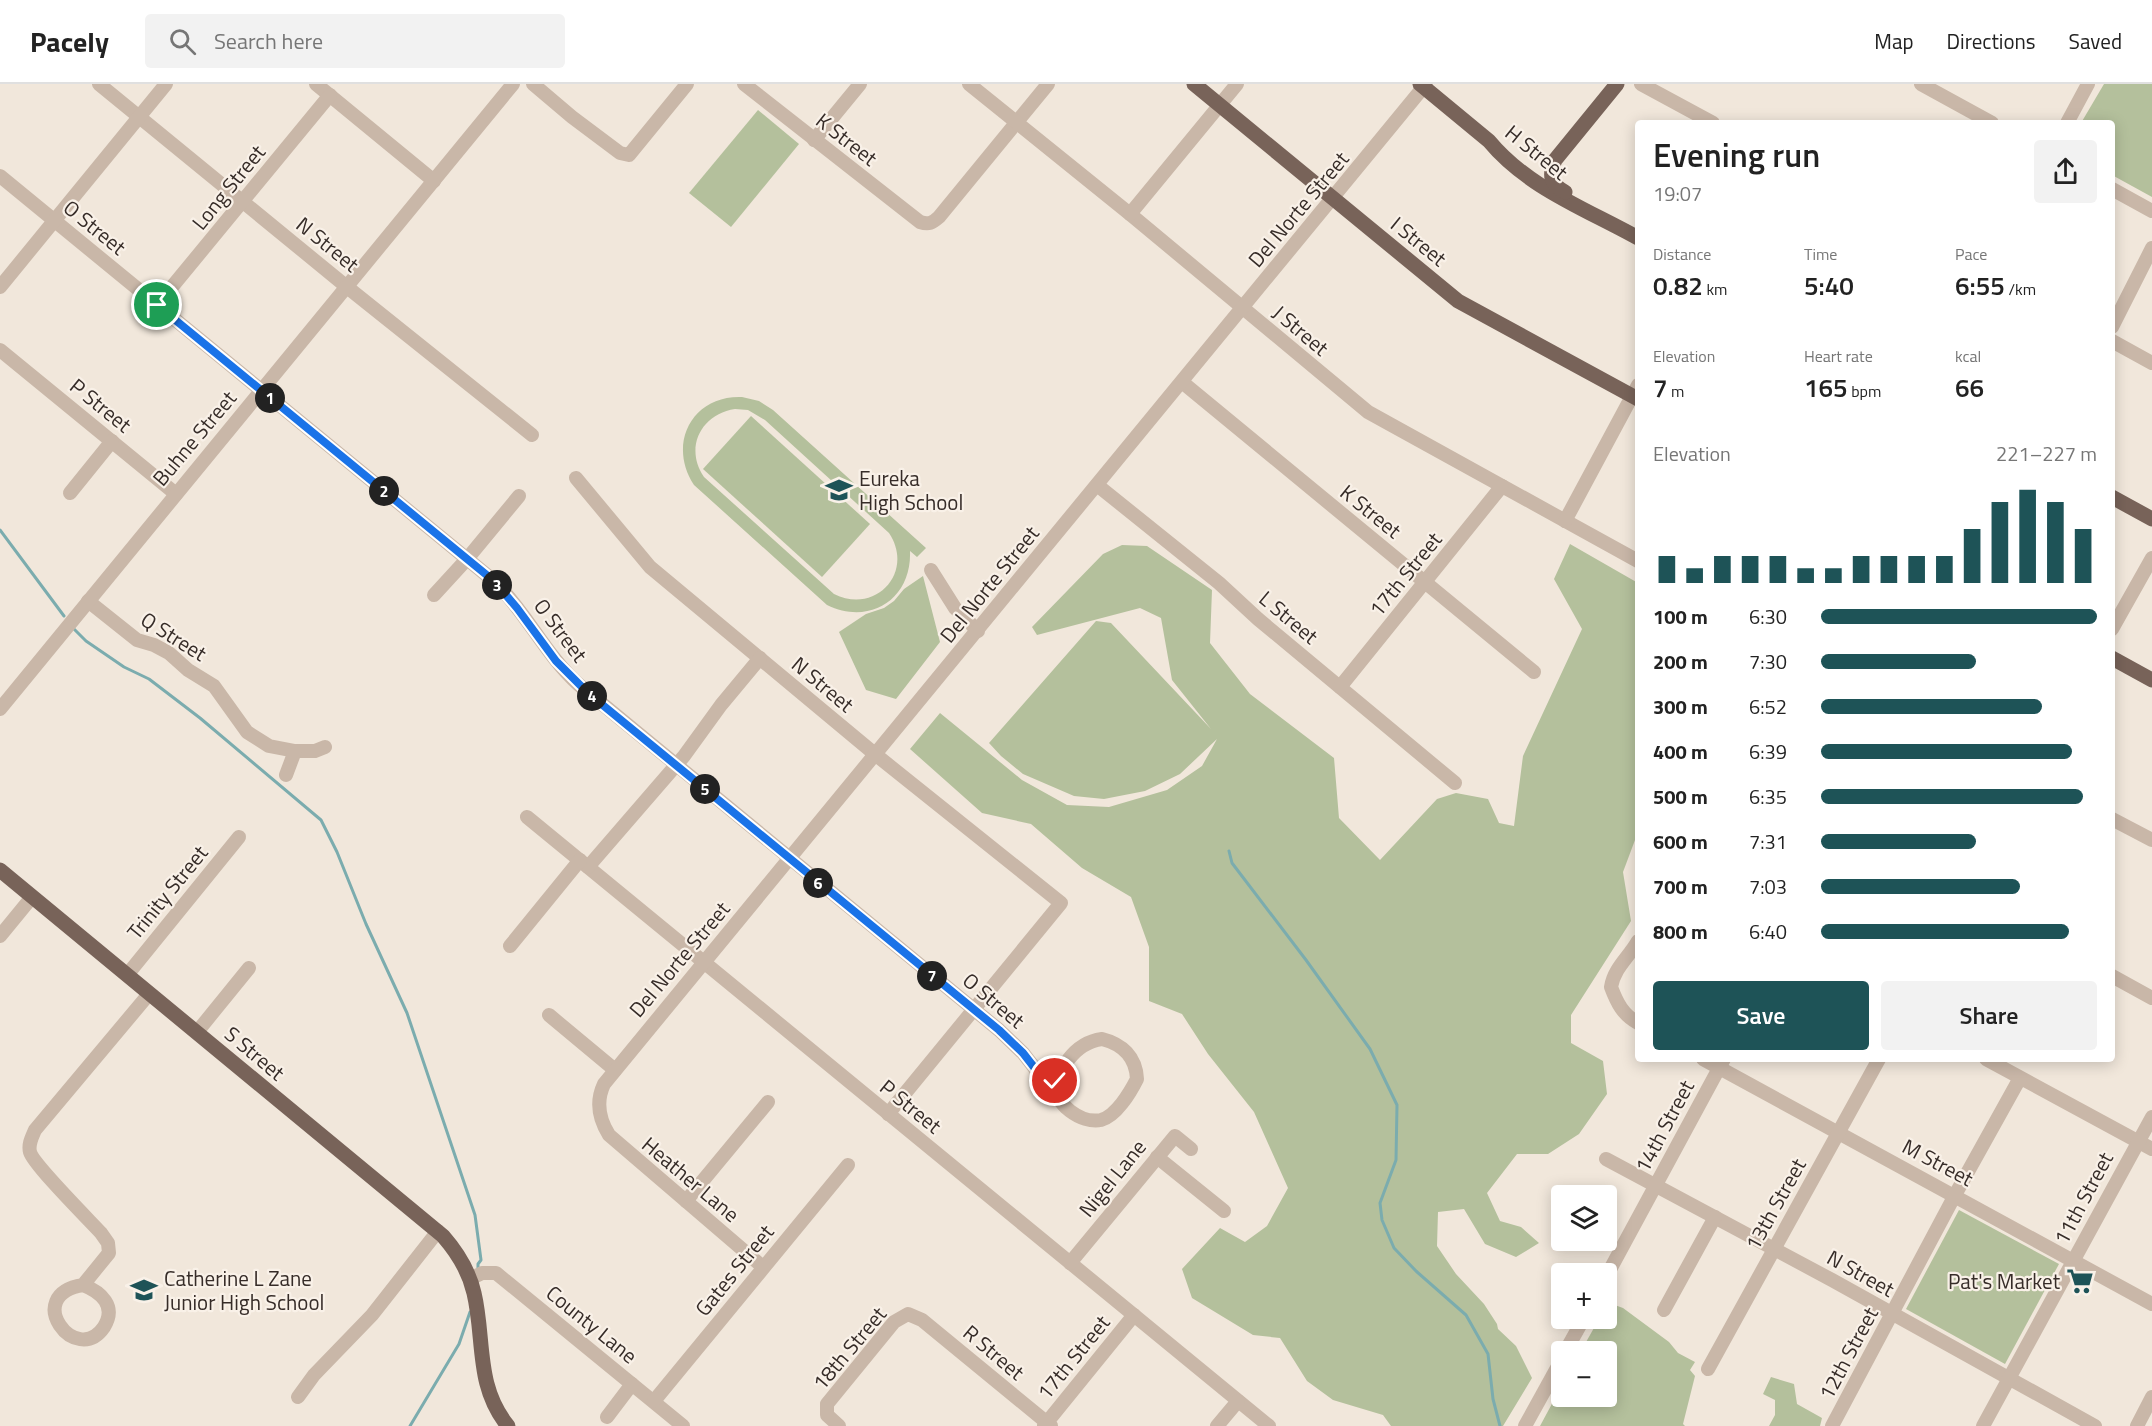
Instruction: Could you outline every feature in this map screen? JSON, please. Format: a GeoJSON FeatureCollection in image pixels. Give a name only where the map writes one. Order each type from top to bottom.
{"type":"FeatureCollection","features":[{"type":"Feature","properties":{"kind":"main road","name":"I Street"},"geometry":{"type":"LineString","coordinates":[[1194,84],[1458,301],[1635,392]]}},
{"type":"Feature","properties":{"kind":"main road"},"geometry":{"type":"LineString","coordinates":[[1604,219],[1594,208],[1558,188],[1551,180],[1550,173],[1555,160],[1617,84]]}},
{"type":"Feature","properties":{"kind":"main road","name":"H Street"},"geometry":{"type":"LineString","coordinates":[[1423,85],[1536,183],[1591,215],[1604,219],[1635,236]]}},
{"type":"Feature","properties":{"kind":"main road"},"geometry":{"type":"LineString","coordinates":[[1489,141],[1504,146],[1532,169],[1543,167],[1555,160]]}},
{"type":"Feature","properties":{"kind":"main road"},"geometry":{"type":"LineString","coordinates":[[2115,499],[2152,519]]}},
{"type":"Feature","properties":{"kind":"main road"},"geometry":{"type":"LineString","coordinates":[[2115,660],[2152,680]]}},
{"type":"Feature","properties":{"kind":"main road","name":"S Street"},"geometry":{"type":"LineString","coordinates":[[0,870],[438,1231],[458,1256],[470,1279],[476,1304],[480,1355],[485,1380],[496,1410],[508,1426]]}},
{"type":"Feature","properties":{"kind":"street","name":"N Street"},"geometry":{"type":"LineString","coordinates":[[99,84],[532,435]]}},
{"type":"Feature","properties":{"kind":"street"},"geometry":{"type":"LineString","coordinates":[[0,286],[166,84]]}},
{"type":"Feature","properties":{"kind":"street"},"geometry":{"type":"LineString","coordinates":[[316,84],[434,181]]}},
{"type":"Feature","properties":{"kind":"street","name":"Buhne Street"},"geometry":{"type":"LineString","coordinates":[[0,709],[513,84]]}},
{"type":"Feature","properties":{"kind":"street"},"geometry":{"type":"LineString","coordinates":[[533,84],[620,153],[629,155],[687,84]]}},
{"type":"Feature","properties":{"kind":"street","name":"K Street"},"geometry":{"type":"LineString","coordinates":[[744,84],[920,222],[926,224],[932,223],[939,217],[1017,122]]}},
{"type":"Feature","properties":{"kind":"street"},"geometry":{"type":"LineString","coordinates":[[814,140],[860,84]]}},
{"type":"Feature","properties":{"kind":"street","name":"J Street"},"geometry":{"type":"LineString","coordinates":[[969,84],[1130,214],[1368,412],[1635,559]]}},
{"type":"Feature","properties":{"kind":"street"},"geometry":{"type":"LineString","coordinates":[[1017,122],[1048,84]]}},
{"type":"Feature","properties":{"kind":"street"},"geometry":{"type":"LineString","coordinates":[[1130,214],[1237,84]]}},
{"type":"Feature","properties":{"kind":"street"},"geometry":{"type":"LineString","coordinates":[[1641,84],[1707,120]]}},
{"type":"Feature","properties":{"kind":"street"},"geometry":{"type":"LineString","coordinates":[[2069,120],[2088,84]]}},
{"type":"Feature","properties":{"kind":"street","name":"Del Norte Street"},"geometry":{"type":"LineString","coordinates":[[600,1116],[600,1093],[615,1070],[1243,309],[1423,85]]}},
{"type":"Feature","properties":{"kind":"street"},"geometry":{"type":"LineString","coordinates":[[1929,86],[1987,120]]}},
{"type":"Feature","properties":{"kind":"street","name":"Long Street"},"geometry":{"type":"LineString","coordinates":[[157,305],[330,95]]}},
{"type":"Feature","properties":{"kind":"street","name":"O Street"},"geometry":{"type":"LineString","coordinates":[[0,176],[504,591],[571,678],[1019,1049],[1055,1090]]}},
{"type":"Feature","properties":{"kind":"street"},"geometry":{"type":"LineString","coordinates":[[2115,191],[2152,211]]}},
{"type":"Feature","properties":{"kind":"street"},"geometry":{"type":"LineString","coordinates":[[2115,321],[2152,248]]}},
{"type":"Feature","properties":{"kind":"street"},"geometry":{"type":"LineString","coordinates":[[2115,343],[2152,363]]}},
{"type":"Feature","properties":{"kind":"street","name":"P Street"},"geometry":{"type":"LineString","coordinates":[[0,350],[176,494]]}},
{"type":"Feature","properties":{"kind":"street","name":"K Street"},"geometry":{"type":"LineString","coordinates":[[1182,382],[1534,672]]}},
{"type":"Feature","properties":{"kind":"street"},"geometry":{"type":"LineString","coordinates":[[1565,521],[1635,395]]}},
{"type":"Feature","properties":{"kind":"street"},"geometry":{"type":"LineString","coordinates":[[70,493],[112,441]]}},
{"type":"Feature","properties":{"kind":"street","name":"N Street"},"geometry":{"type":"LineString","coordinates":[[576,478],[650,567],[876,755],[1061,903],[974,1011]]}},
{"type":"Feature","properties":{"kind":"street","name":"L Street"},"geometry":{"type":"LineString","coordinates":[[1097,485],[1219,583],[1239,603],[1455,783]]}},
{"type":"Feature","properties":{"kind":"street","name":"17th Street"},"geometry":{"type":"LineString","coordinates":[[1340,687],[1502,486]]}},
{"type":"Feature","properties":{"kind":"street"},"geometry":{"type":"LineString","coordinates":[[434,595],[467,560],[519,496]]}},
{"type":"Feature","properties":{"kind":"street"},"geometry":{"type":"LineString","coordinates":[[2115,624],[2152,558]]}},
{"type":"Feature","properties":{"kind":"street"},"geometry":{"type":"LineString","coordinates":[[931,570],[955,608],[978,631]]}},
{"type":"Feature","properties":{"kind":"street","name":"Q Street"},"geometry":{"type":"LineString","coordinates":[[88,602],[137,640],[169,653],[189,670],[214,686],[247,732],[269,746],[295,751],[315,751],[325,747]]}},
{"type":"Feature","properties":{"kind":"street"},"geometry":{"type":"LineString","coordinates":[[510,946],[676,765],[760,658]]}},
{"type":"Feature","properties":{"kind":"street"},"geometry":{"type":"LineString","coordinates":[[286,775],[295,751]]}},
{"type":"Feature","properties":{"kind":"street","name":"P Street"},"geometry":{"type":"LineString","coordinates":[[527,818],[1269,1426]]}},
{"type":"Feature","properties":{"kind":"street"},"geometry":{"type":"LineString","coordinates":[[2115,821],[2152,840]]}},
{"type":"Feature","properties":{"kind":"street","name":"Trinity Street"},"geometry":{"type":"LineString","coordinates":[[127,975],[239,837]]}},
{"type":"Feature","properties":{"kind":"street"},"geometry":{"type":"LineString","coordinates":[[0,936],[32,897]]}},
{"type":"Feature","properties":{"kind":"street"},"geometry":{"type":"LineString","coordinates":[[1634,955],[1617,969],[1611,987],[1625,1014],[1635,1021]]}},
{"type":"Feature","properties":{"kind":"street"},"geometry":{"type":"LineString","coordinates":[[197,1032],[249,968]]}},
{"type":"Feature","properties":{"kind":"street"},"geometry":{"type":"LineString","coordinates":[[2115,978],[2152,998]]}},
{"type":"Feature","properties":{"kind":"street"},"geometry":{"type":"LineString","coordinates":[[83,1285],[109,1253],[108,1243],[39,1167],[30,1154],[30,1142],[35,1130],[149,994]]}},
{"type":"Feature","properties":{"kind":"street"},"geometry":{"type":"LineString","coordinates":[[888,1114],[974,1011]]}},
{"type":"Feature","properties":{"kind":"street"},"geometry":{"type":"LineString","coordinates":[[549,1015],[615,1070]]}},
{"type":"Feature","properties":{"kind":"street"},"geometry":{"type":"LineString","coordinates":[[1102,1039],[1114,1042],[1128,1054],[1134,1065],[1137,1079],[1134,1086],[1114,1110],[1102,1120],[1085,1119],[1078,1116],[1065,1106],[1055,1090],[1055,1081],[1061,1069],[1076,1050],[1093,1040],[1102,1039]]}},
{"type":"Feature","properties":{"kind":"street","name":"13th Street"},"geometry":{"type":"LineString","coordinates":[[1707,1369],[1877,1062]]}},
{"type":"Feature","properties":{"kind":"street"},"geometry":{"type":"LineString","coordinates":[[1991,1062],[2152,1149]]}},
{"type":"Feature","properties":{"kind":"street","name":"M Street"},"geometry":{"type":"LineString","coordinates":[[1722,1063],[1838,1132],[2152,1304]]}},
{"type":"Feature","properties":{"kind":"street","name":"14th Street"},"geometry":{"type":"LineString","coordinates":[[1613,1263],[1722,1063]]}},
{"type":"Feature","properties":{"kind":"street","name":"12th Street"},"geometry":{"type":"LineString","coordinates":[[1832,1426],[2020,1078]]}},
{"type":"Feature","properties":{"kind":"street"},"geometry":{"type":"LineString","coordinates":[[686,1201],[768,1102]]}},
{"type":"Feature","properties":{"kind":"street","name":"Heather Lane"},"geometry":{"type":"LineString","coordinates":[[600,1116],[604,1127],[617,1144],[763,1268]]}},
{"type":"Feature","properties":{"kind":"street","name":"11th Street"},"geometry":{"type":"LineString","coordinates":[[1983,1426],[2152,1117]]}},
{"type":"Feature","properties":{"kind":"street","name":"Nigel Lane"},"geometry":{"type":"LineString","coordinates":[[1070,1263],[1174,1136],[1191,1149]]}},
{"type":"Feature","properties":{"kind":"street"},"geometry":{"type":"LineString","coordinates":[[1157,1157],[1224,1211]]}},
{"type":"Feature","properties":{"kind":"street","name":"N Street"},"geometry":{"type":"LineString","coordinates":[[1606,1159],[2095,1426]]}},
{"type":"Feature","properties":{"kind":"street","name":"Gates Street"},"geometry":{"type":"LineString","coordinates":[[654,1401],[848,1165]]}},
{"type":"Feature","properties":{"kind":"street"},"geometry":{"type":"LineString","coordinates":[[1664,1310],[1714,1217]]}},
{"type":"Feature","properties":{"kind":"street"},"geometry":{"type":"LineString","coordinates":[[298,1397],[335,1353],[372,1315],[438,1231]]}},
{"type":"Feature","properties":{"kind":"street","name":"County Lane"},"geometry":{"type":"LineString","coordinates":[[470,1279],[482,1273],[496,1273],[682,1426]]}},
{"type":"Feature","properties":{"kind":"street","name":"18th Street"},"geometry":{"type":"LineString","coordinates":[[839,1426],[829,1418],[826,1411],[827,1404],[894,1322],[908,1314]]}},
{"type":"Feature","properties":{"kind":"street","name":"R Street"},"geometry":{"type":"LineString","coordinates":[[908,1314],[922,1320],[1047,1425]]}},
{"type":"Feature","properties":{"kind":"street","name":"17th Street"},"geometry":{"type":"LineString","coordinates":[[1047,1425],[1134,1315]]}},
{"type":"Feature","properties":{"kind":"street"},"geometry":{"type":"LineString","coordinates":[[1525,1426],[1551,1379]]}},
{"type":"Feature","properties":{"kind":"street"},"geometry":{"type":"LineString","coordinates":[[607,1417],[632,1384]]}},
{"type":"Feature","properties":{"kind":"street"},"geometry":{"type":"LineString","coordinates":[[2137,1426],[2152,1397]]}},
{"type":"Feature","properties":{"kind":"street"},"geometry":{"type":"LineString","coordinates":[[1217,1426],[1238,1401]]}},
{"type":"Feature","properties":{"kind":"green space"},"geometry":{"type":"Polygon","coordinates":[[[2104,84],[2152,84],[2152,197],[2115,177],[2115,120],[2083,120],[2104,84]]]}},
{"type":"Feature","properties":{"kind":"green space"},"geometry":{"type":"Polygon","coordinates":[[[758,110],[799,144],[731,227],[689,193],[758,110]]]}},
{"type":"Feature","properties":{"kind":"green space"},"geometry":{"type":"Polygon","coordinates":[[[742,397],[759,401],[773,410],[926,548],[917,557],[910,551],[909,568],[904,583],[896,595],[873,610],[843,611],[827,605],[694,485],[686,469],[683,454],[684,439],[689,425],[698,413],[710,404],[724,399],[742,397]],[[735,409],[723,412],[705,425],[699,434],[696,455],[698,466],[704,477],[834,594],[849,599],[864,599],[877,594],[887,586],[894,575],[897,562],[896,548],[889,533],[765,420],[748,410],[735,409]]]}},
{"type":"Feature","properties":{"kind":"green space"},"geometry":{"type":"Polygon","coordinates":[[[751,416],[870,524],[822,577],[703,469],[751,416]]]}},
{"type":"Feature","properties":{"kind":"green space"},"geometry":{"type":"Polygon","coordinates":[[[1570,544],[1635,581],[1635,840],[1623,872],[1631,921],[1571,1015],[1571,1043],[1603,1061],[1607,1094],[1579,1134],[1548,1154],[1517,1154],[1487,1193],[1500,1221],[1521,1227],[1539,1243],[1516,1257],[1485,1244],[1464,1209],[1438,1212],[1437,1246],[1456,1274],[1484,1304],[1498,1329],[1516,1346],[1532,1378],[1503,1426],[1391,1426],[1383,1415],[1333,1400],[1307,1381],[1280,1338],[1253,1335],[1192,1298],[1182,1269],[1220,1228],[1245,1242],[1267,1226],[1288,1188],[1254,1112],[1208,1054],[1182,1014],[1149,1001],[1149,947],[1131,897],[1082,868],[1031,824],[982,813],[910,749],[940,713],[1022,780],[1067,805],[1109,807],[1167,790],[1202,766],[1217,739],[1180,774],[1145,791],[1104,799],[1074,796],[1023,774],[989,743],[1096,621],[1111,623],[1211,729],[1172,680],[1161,618],[1140,608],[1037,635],[1032,627],[1103,554],[1122,545],[1147,546],[1212,590],[1210,643],[1250,694],[1334,758],[1339,818],[1380,860],[1437,799],[1456,793],[1488,799],[1499,823],[1514,826],[1523,756],[1582,629],[1554,579],[1570,544]]]}},
{"type":"Feature","properties":{"kind":"green space"},"geometry":{"type":"Polygon","coordinates":[[[923,576],[940,642],[896,699],[866,690],[839,632],[866,614],[884,608],[894,601],[904,589],[923,576]]]}},
{"type":"Feature","properties":{"kind":"green space"},"geometry":{"type":"Polygon","coordinates":[[[1959,1210],[2059,1264],[2005,1364],[1906,1309],[1959,1210]]]}},
{"type":"Feature","properties":{"kind":"green space"},"geometry":{"type":"Polygon","coordinates":[[[1617,1306],[1669,1342],[1678,1353],[1695,1362],[1690,1370],[1695,1376],[1683,1424],[1685,1426],[1540,1426],[1551,1406],[1617,1407],[1617,1341],[1587,1341],[1593,1329],[1617,1329],[1617,1306]]]}},
{"type":"Feature","properties":{"kind":"green space"},"geometry":{"type":"Polygon","coordinates":[[[1771,1377],[1794,1384],[1797,1404],[1822,1418],[1820,1426],[1769,1426],[1775,1415],[1775,1400],[1763,1394],[1771,1377]]]}},
{"type":"Feature","properties":{"kind":"waterway"},"geometry":{"type":"LineString","coordinates":[[0,530],[64,616]]}},
{"type":"Feature","properties":{"kind":"waterway"},"geometry":{"type":"LineString","coordinates":[[72,627],[86,641],[124,667],[149,679],[200,718],[321,820],[407,1013],[475,1215],[481,1260],[478,1270]]}},
{"type":"Feature","properties":{"kind":"waterway"},"geometry":{"type":"LineString","coordinates":[[1229,851],[1232,863],[1370,1049],[1397,1105],[1396,1160],[1380,1203],[1382,1220],[1394,1248],[1416,1271],[1466,1315],[1488,1354],[1493,1399],[1500,1426]]}},
{"type":"Feature","properties":{"kind":"waterway"},"geometry":{"type":"LineString","coordinates":[[410,1426],[459,1344],[470,1312]]}},
{"type":"Feature","properties":{"kind":"place","name":"Eureka High School"},"geometry":{"type":"Point","coordinates":[839,490]}},
{"type":"Feature","properties":{"kind":"place","name":"Pat's Market"},"geometry":{"type":"Point","coordinates":[2080,1281]}},
{"type":"Feature","properties":{"kind":"place","name":"Catherine L Zane Junior High School"},"geometry":{"type":"Point","coordinates":[144,1290]}},
{"type":"Feature","properties":{"kind":"route"},"geometry":{"type":"LineString","coordinates":[[157,305],[494,581],[556,661],[588,693],[999,1030],[1023,1053],[1055,1090],[1055,1081]]}}]}
